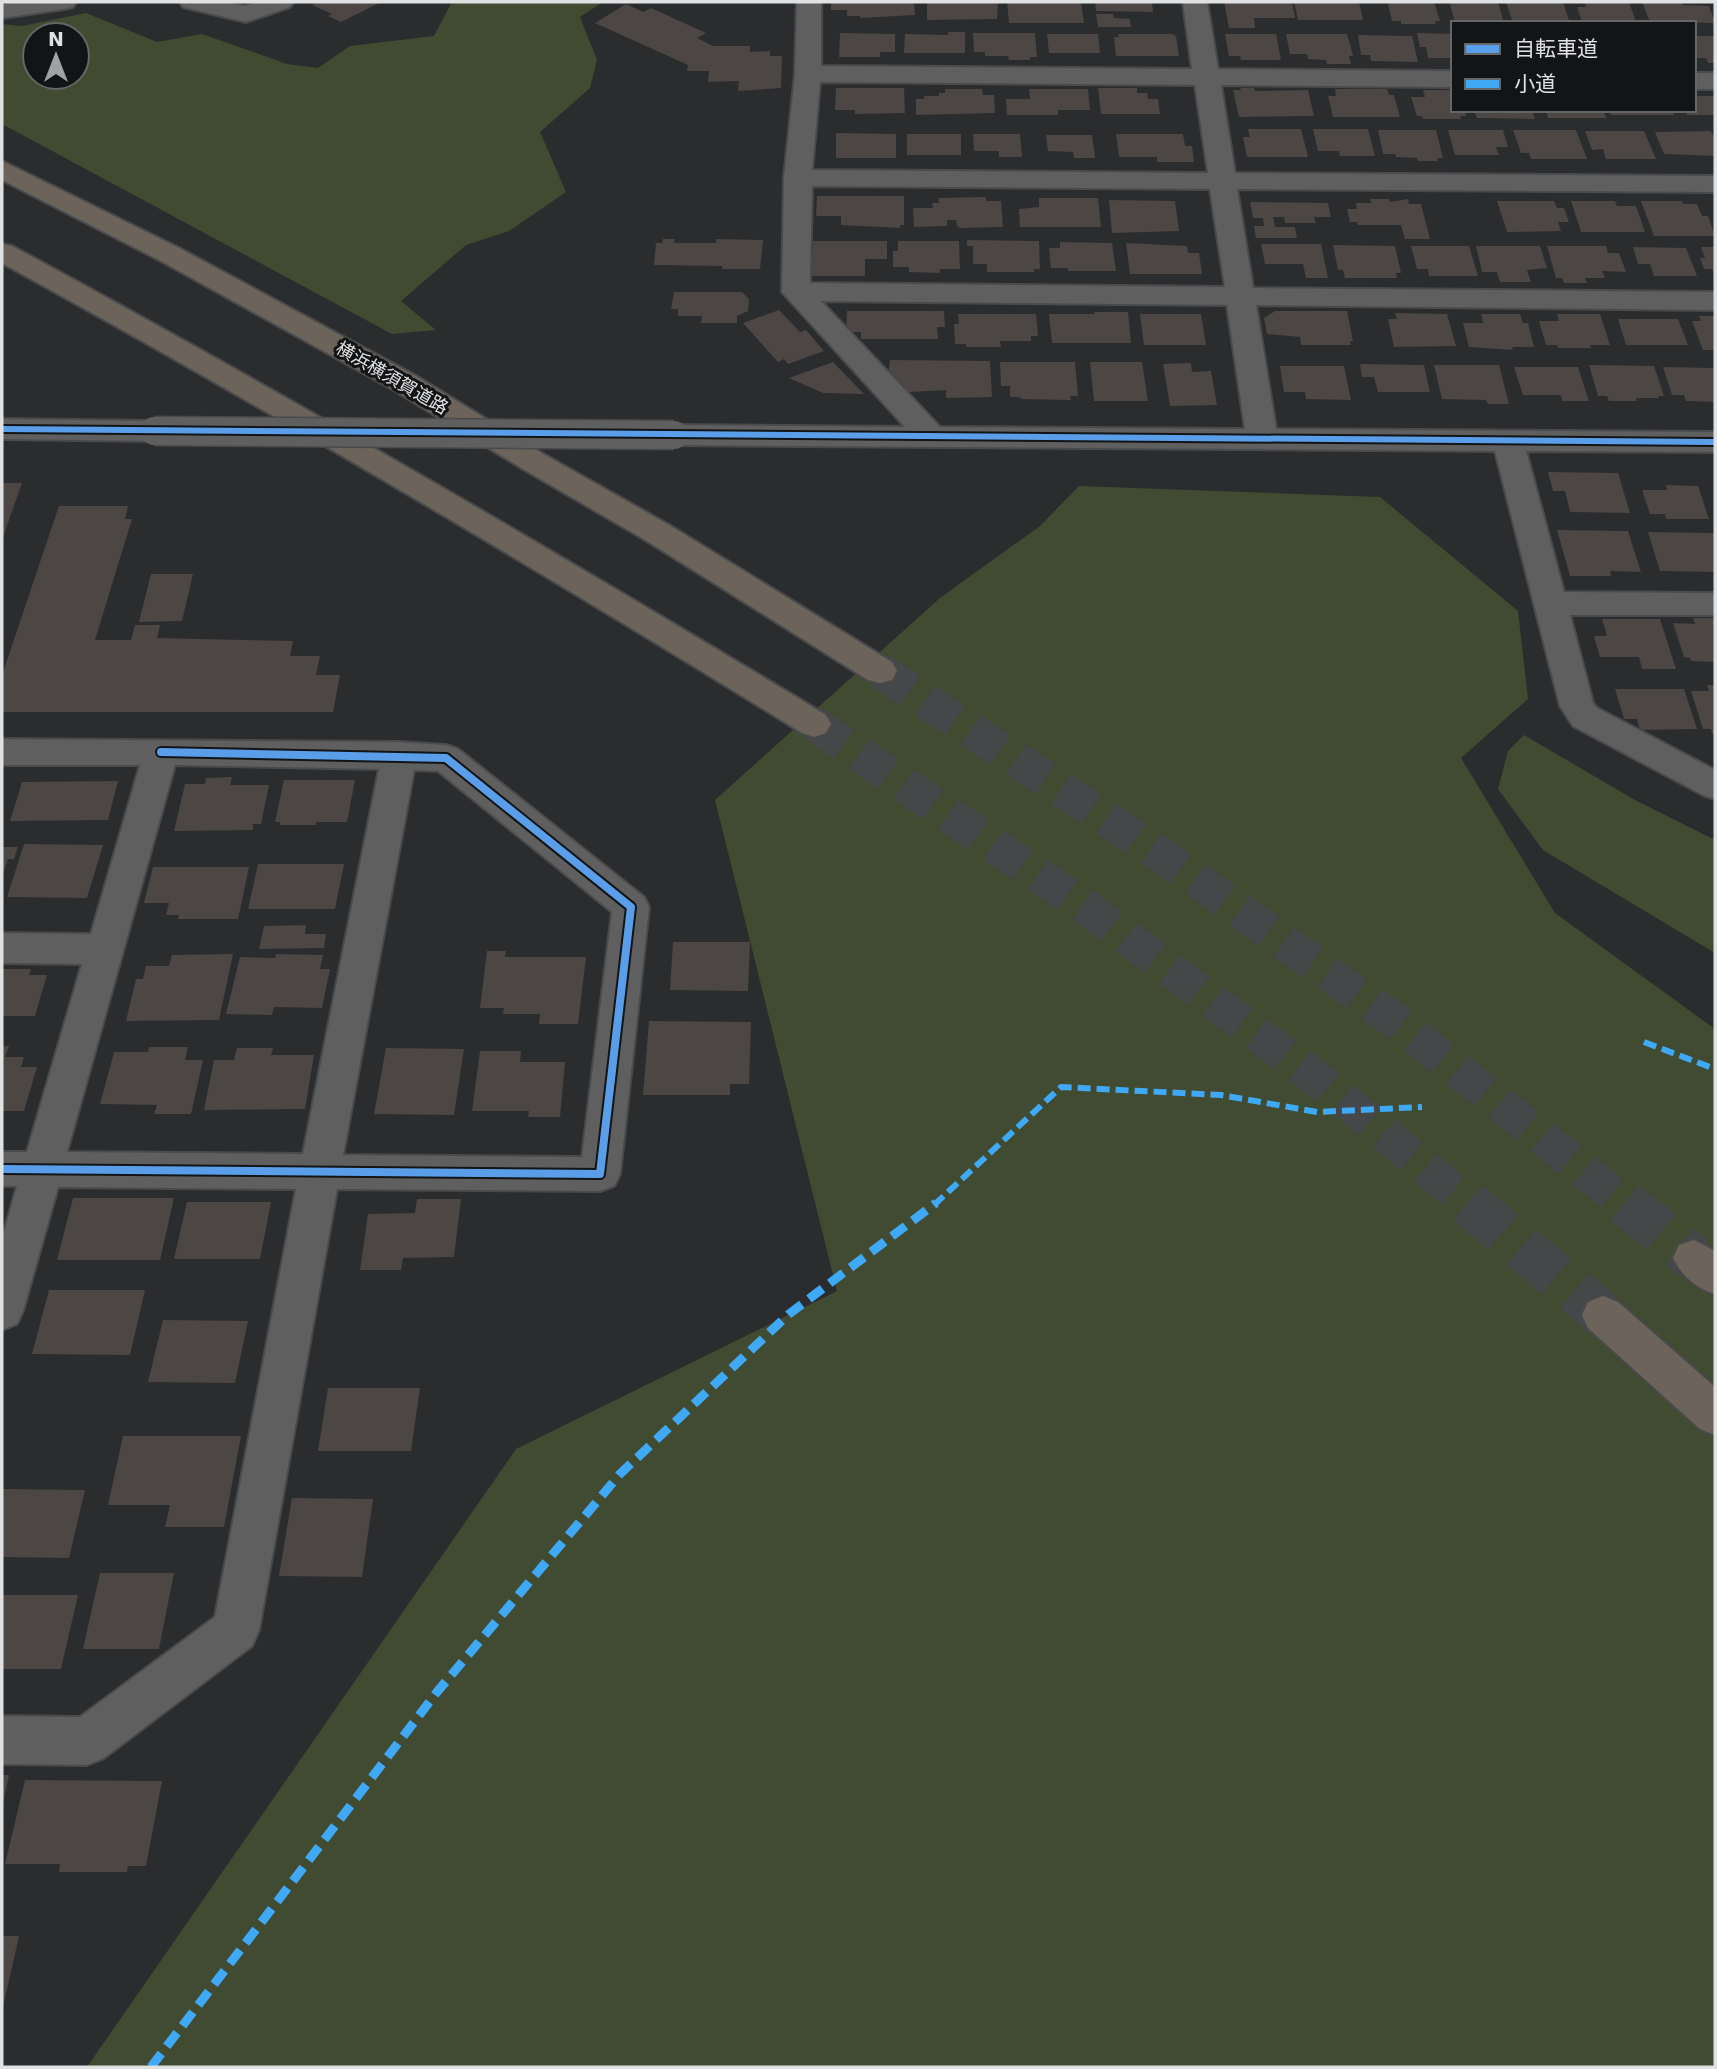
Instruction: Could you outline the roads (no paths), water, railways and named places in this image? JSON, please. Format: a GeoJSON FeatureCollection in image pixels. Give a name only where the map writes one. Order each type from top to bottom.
{"type":"FeatureCollection","features":[{"type":"Feature","properties":{"kind":"highway","name":"横浜横須賀道路"},"geometry":{"type":"LineString","coordinates":[[2,169],[171,255],[405,383],[534,462],[658,533],[880,671]]}},
{"type":"Feature","properties":{"kind":"highway"},"geometry":{"type":"LineString","coordinates":[[2,252],[211,365],[581,581],[814,724]]}},
{"type":"Feature","properties":{"kind":"highway"},"geometry":{"type":"LineString","coordinates":[[1603,1315],[1715,1415]]}},
{"type":"Feature","properties":{"kind":"street"},"geometry":{"type":"LineString","coordinates":[[2,11],[64,2]]}},
{"type":"Feature","properties":{"kind":"street"},"geometry":{"type":"LineString","coordinates":[[192,2],[246,13],[281,2]]}},
{"type":"Feature","properties":{"kind":"street"},"geometry":{"type":"LineString","coordinates":[[809,2],[808,74],[798,177],[796,292],[931,436]]}},
{"type":"Feature","properties":{"kind":"street"},"geometry":{"type":"LineString","coordinates":[[1195,2],[1262,438]]}},
{"type":"Feature","properties":{"kind":"street"},"geometry":{"type":"LineString","coordinates":[[808,74],[1451,79]]}},
{"type":"Feature","properties":{"kind":"street"},"geometry":{"type":"LineString","coordinates":[[1696,80],[1715,81]]}},
{"type":"Feature","properties":{"kind":"street"},"geometry":{"type":"LineString","coordinates":[[798,177],[1715,184]]}},
{"type":"Feature","properties":{"kind":"street"},"geometry":{"type":"LineString","coordinates":[[796,292],[1715,301]]}},
{"type":"Feature","properties":{"kind":"street"},"geometry":{"type":"LineString","coordinates":[[2,429],[1715,442]]}},
{"type":"Feature","properties":{"kind":"street"},"geometry":{"type":"LineString","coordinates":[[1508,440],[1577,706],[1585,717],[1715,786]]}},
{"type":"Feature","properties":{"kind":"street"},"geometry":{"type":"LineString","coordinates":[[1550,603],[1715,604]]}},
{"type":"Feature","properties":{"kind":"street"},"geometry":{"type":"LineString","coordinates":[[2,752],[399,755],[446,758],[631,907],[600,1174],[319,1174],[2,1169]]}},
{"type":"Feature","properties":{"kind":"street"},"geometry":{"type":"LineString","coordinates":[[2,1311],[161,752]]}},
{"type":"Feature","properties":{"kind":"street"},"geometry":{"type":"LineString","coordinates":[[2,1741],[86,1741],[236,1630],[399,755]]}},
{"type":"Feature","properties":{"kind":"street"},"geometry":{"type":"LineString","coordinates":[[2,948],[106,949]]}},
{"type":"Feature","properties":{"kind":"tunnel"},"geometry":{"type":"LineString","coordinates":[[880,671],[1154,850],[1397,1022],[1627,1205]]}},
{"type":"Feature","properties":{"kind":"tunnel"},"geometry":{"type":"LineString","coordinates":[[814,724],[1087,908],[1323,1083],[1470,1205]]}},
{"type":"Feature","properties":{"kind":"tunnel"},"geometry":{"type":"LineString","coordinates":[[1468,1203],[1603,1315]]}},
{"type":"Feature","properties":{"kind":"tunnel"},"geometry":{"type":"LineString","coordinates":[[1625,1203],[1694,1258]]}}]}
